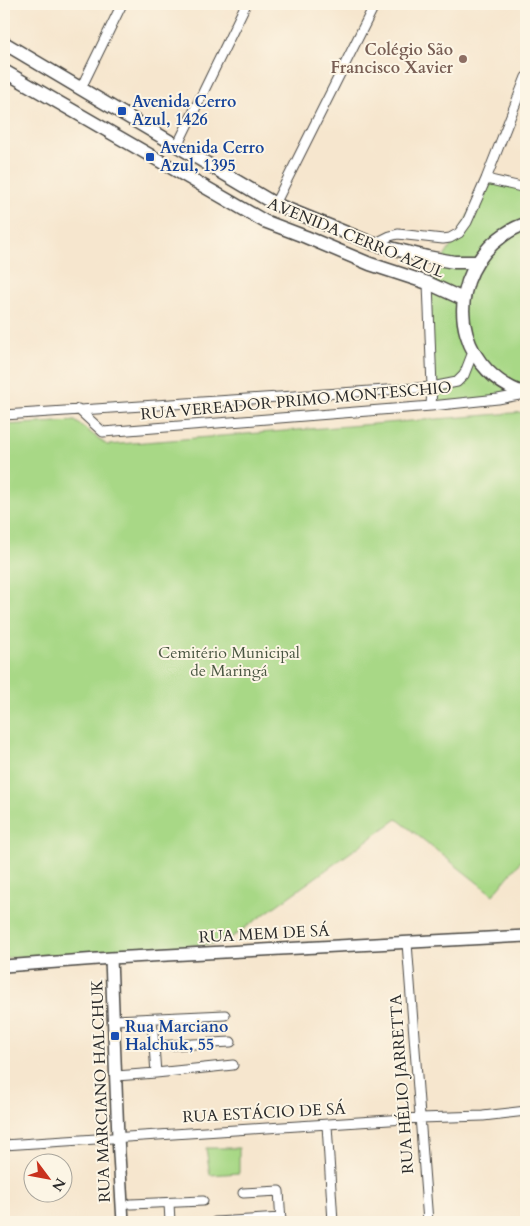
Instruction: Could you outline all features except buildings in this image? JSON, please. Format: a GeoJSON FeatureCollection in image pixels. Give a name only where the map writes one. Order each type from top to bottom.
{"type":"FeatureCollection","features":[{"type":"Feature","properties":{"kind":"main road","name":"AVENIDA CERRO AZUL"},"geometry":{"type":"LineString","coordinates":[[4,43],[275,204],[374,244],[454,262],[476,262]]}},
{"type":"Feature","properties":{"kind":"main road","name":"AVENIDA CERRO AZUL"},"geometry":{"type":"LineString","coordinates":[[4,71],[264,221],[370,264],[428,283],[463,299]]}},
{"type":"Feature","properties":{"kind":"main road"},"geometry":{"type":"LineString","coordinates":[[306,237],[313,220]]}},
{"type":"Feature","properties":{"kind":"main road"},"geometry":{"type":"LineString","coordinates":[[526,224],[511,230],[492,244],[476,262],[463,299],[464,328],[473,352],[486,370],[504,385],[526,394]]}},
{"type":"Feature","properties":{"kind":"main road"},"geometry":{"type":"LineString","coordinates":[[318,242],[326,225]]}},
{"type":"Feature","properties":{"kind":"street"},"geometry":{"type":"LineString","coordinates":[[81,88],[122,4]]}},
{"type":"Feature","properties":{"kind":"street"},"geometry":{"type":"LineString","coordinates":[[177,146],[246,4]]}},
{"type":"Feature","properties":{"kind":"street"},"geometry":{"type":"LineString","coordinates":[[275,204],[375,4]]}},
{"type":"Feature","properties":{"kind":"street"},"geometry":{"type":"LineString","coordinates":[[374,244],[398,234],[443,239],[450,238],[459,233],[467,222],[486,179],[526,77]]}},
{"type":"Feature","properties":{"kind":"street"},"geometry":{"type":"LineString","coordinates":[[486,179],[526,188]]}},
{"type":"Feature","properties":{"kind":"street"},"geometry":{"type":"LineString","coordinates":[[428,283],[431,406]]}},
{"type":"Feature","properties":{"kind":"street","name":"RUA VEREADOR PRIMO MONTESCHIO"},"geometry":{"type":"LineString","coordinates":[[4,414],[432,387],[457,382],[464,375],[473,352]]}},
{"type":"Feature","properties":{"kind":"street","name":"RUA VEREADOR PRIMO MONTESCHIO"},"geometry":{"type":"LineString","coordinates":[[78,409],[103,432],[431,406],[526,394]]}},
{"type":"Feature","properties":{"kind":"street","name":"RUA MEM DE SÁ"},"geometry":{"type":"LineString","coordinates":[[4,966],[111,958],[526,936]]}},
{"type":"Feature","properties":{"kind":"street","name":"RUA HÉLIO JARRETTA"},"geometry":{"type":"LineString","coordinates":[[406,943],[428,1222]]}},
{"type":"Feature","properties":{"kind":"street","name":"RUA MARCIANO HALCHUK"},"geometry":{"type":"LineString","coordinates":[[111,958],[123,1222]]}},
{"type":"Feature","properties":{"kind":"street"},"geometry":{"type":"LineString","coordinates":[[114,1020],[225,1015]]}},
{"type":"Feature","properties":{"kind":"street"},"geometry":{"type":"LineString","coordinates":[[152,1019],[156,1073]]}},
{"type":"Feature","properties":{"kind":"street"},"geometry":{"type":"LineString","coordinates":[[154,1046],[231,1042]]}},
{"type":"Feature","properties":{"kind":"street"},"geometry":{"type":"LineString","coordinates":[[116,1076],[233,1065]]}},
{"type":"Feature","properties":{"kind":"street","name":"RUA ESTÁCIO DE SÁ"},"geometry":{"type":"LineString","coordinates":[[4,1145],[420,1118],[483,1116],[526,1111]]}},
{"type":"Feature","properties":{"kind":"street"},"geometry":{"type":"LineString","coordinates":[[327,1125],[333,1222]]}},
{"type":"Feature","properties":{"kind":"street"},"geometry":{"type":"LineString","coordinates":[[215,1222],[281,1220],[279,1191],[243,1193]]}},
{"type":"Feature","properties":{"kind":"street"},"geometry":{"type":"LineString","coordinates":[[131,1204],[203,1202]]}},
{"type":"Feature","properties":{"kind":"street"},"geometry":{"type":"LineString","coordinates":[[169,1203],[170,1222]]}},
{"type":"Feature","properties":{"kind":"green space"},"geometry":{"type":"Polygon","coordinates":[[[486,179],[526,188],[526,394],[431,406],[428,283],[459,233],[486,179]]]}},
{"type":"Feature","properties":{"kind":"green space","name":"Cemitério Municipal de Maringá"},"geometry":{"type":"Polygon","coordinates":[[[526,412],[526,855],[493,895],[397,819],[224,943],[4,958],[4,425],[75,421],[107,445],[526,412]]]}},
{"type":"Feature","properties":{"kind":"green space"},"geometry":{"type":"Polygon","coordinates":[[[206,1148],[239,1148],[239,1173],[210,1175],[206,1148]]]}},
{"type":"Feature","properties":{"kind":"place","name":"Colégio São Francisco Xavier"},"geometry":{"type":"Point","coordinates":[463,59]}},
{"type":"Feature","properties":{"kind":"place","name":"Avenida Cerro Azul, 1426"},"geometry":{"type":"Point","coordinates":[122,111]}},
{"type":"Feature","properties":{"kind":"place","name":"Avenida Cerro Azul, 1395"},"geometry":{"type":"Point","coordinates":[150,157]}},
{"type":"Feature","properties":{"kind":"place","name":"Rua Marciano Halchuk, 55"},"geometry":{"type":"Point","coordinates":[115,1036]}}]}
